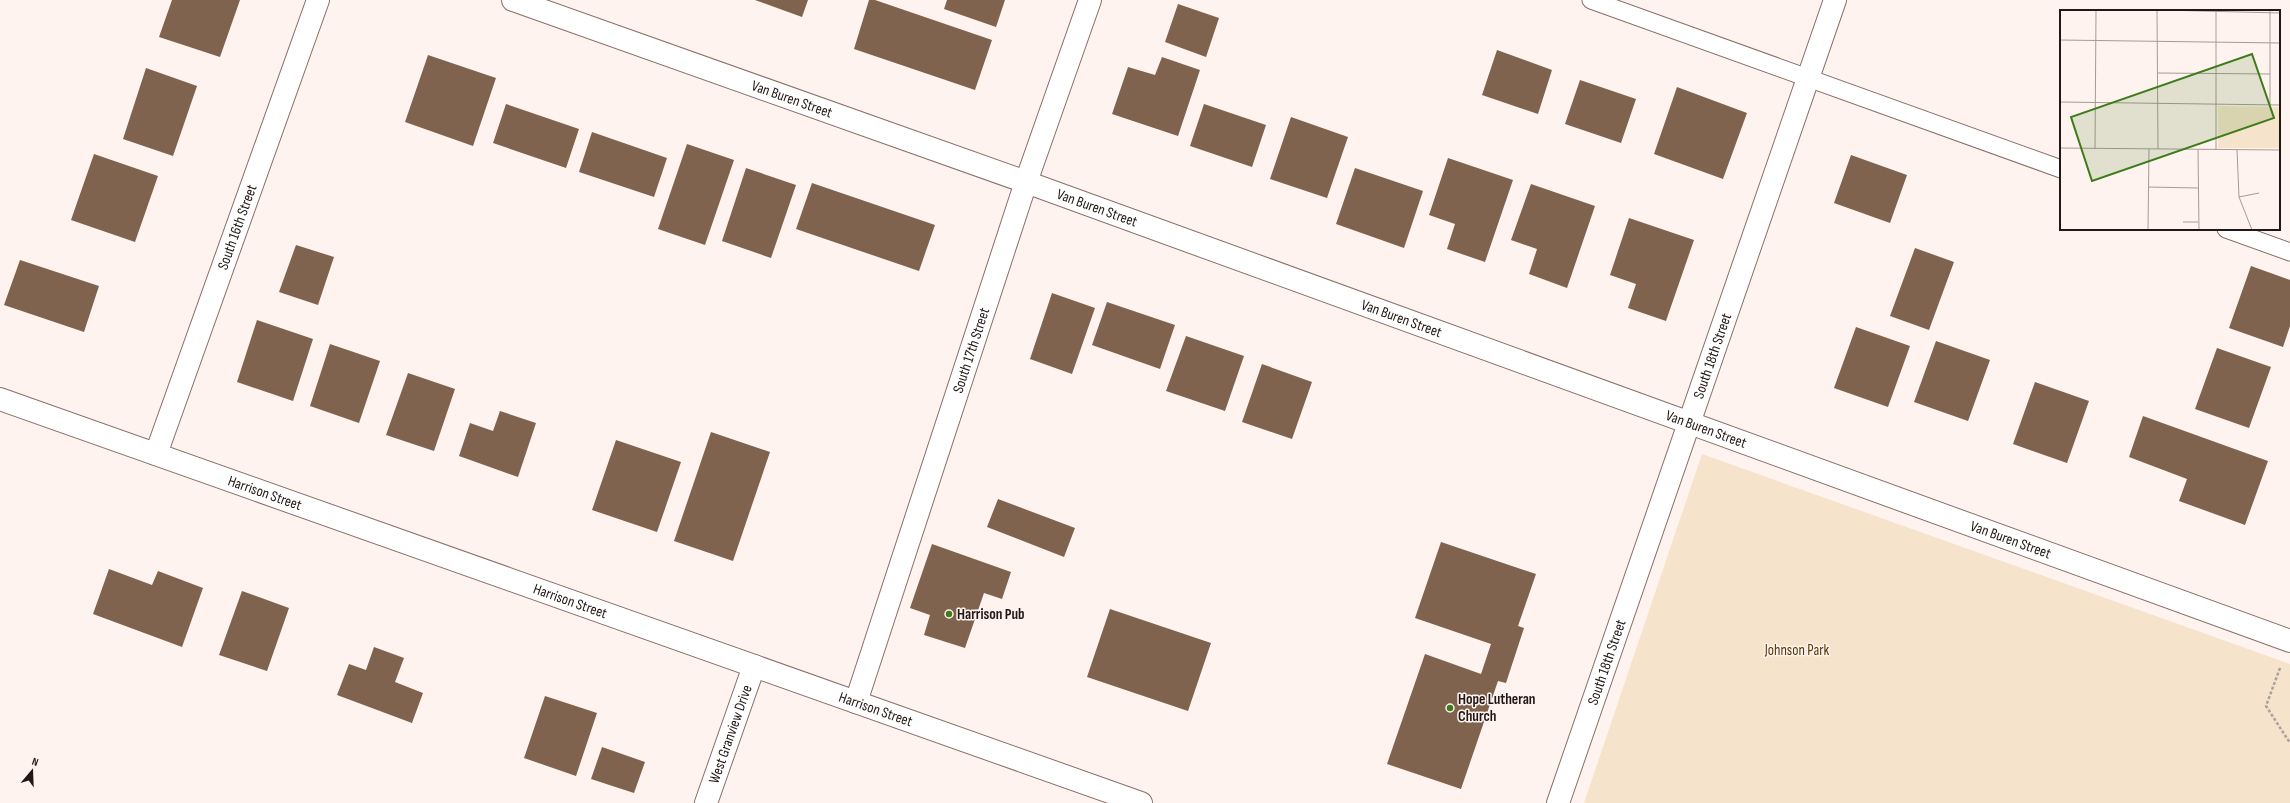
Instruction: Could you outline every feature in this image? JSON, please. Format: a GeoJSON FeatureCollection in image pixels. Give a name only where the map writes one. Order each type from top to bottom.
{"type":"FeatureCollection","features":[{"type":"Feature","properties":{"kind":"street","name":"South 16th Street"},"geometry":{"type":"LineString","coordinates":[[156,454],[318,0]]}},
{"type":"Feature","properties":{"kind":"street","name":"Van Buren Street"},"geometry":{"type":"LineString","coordinates":[[513,0],[1026,182],[2290,641]]}},
{"type":"Feature","properties":{"kind":"street","name":"South 17th Street"},"geometry":{"type":"LineString","coordinates":[[856,702],[1026,182],[1090,0]]}},
{"type":"Feature","properties":{"kind":"street","name":"South 18th Street"},"geometry":{"type":"LineString","coordinates":[[1558,803],[1835,0]]}},
{"type":"Feature","properties":{"kind":"street","name":"Harrison Street"},"geometry":{"type":"LineString","coordinates":[[0,399],[1142,803]]}},
{"type":"Feature","properties":{"kind":"street","name":"West Granview Drive"},"geometry":{"type":"LineString","coordinates":[[706,803],[754,666]]}},
{"type":"Feature","properties":{"kind":"lane"},"geometry":{"type":"LineString","coordinates":[[1591,0],[2060,169]]}},
{"type":"Feature","properties":{"kind":"lane"},"geometry":{"type":"LineString","coordinates":[[2229,230],[2290,252]]}},
{"type":"Feature","properties":{"kind":"path"},"geometry":{"type":"LineString","coordinates":[[2282,663],[2266,706],[2290,743]]}},
{"type":"Feature","properties":{"kind":"green space","name":"Johnson Park"},"geometry":{"type":"Polygon","coordinates":[[[1702,454],[2290,664],[2290,803],[1584,803],[1702,454]]]}},
{"type":"Feature","properties":{"kind":"building"},"geometry":{"type":"Polygon","coordinates":[[[172,0],[240,0],[220,57],[159,37],[172,0]]]}},
{"type":"Feature","properties":{"kind":"building"},"geometry":{"type":"Polygon","coordinates":[[[755,0],[808,0],[802,17],[755,0]]]}},
{"type":"Feature","properties":{"kind":"building"},"geometry":{"type":"Polygon","coordinates":[[[869,0],[875,0],[992,40],[975,90],[854,49],[869,0]]]}},
{"type":"Feature","properties":{"kind":"building"},"geometry":{"type":"Polygon","coordinates":[[[947,0],[1005,0],[996,27],[944,9],[947,0]]]}},
{"type":"Feature","properties":{"kind":"building"},"geometry":{"type":"Polygon","coordinates":[[[1178,4],[1219,18],[1206,57],[1165,42],[1178,4]]]}},
{"type":"Feature","properties":{"kind":"building"},"geometry":{"type":"Polygon","coordinates":[[[1497,50],[1552,70],[1538,114],[1482,95],[1497,50]]]}},
{"type":"Feature","properties":{"kind":"building"},"geometry":{"type":"Polygon","coordinates":[[[428,55],[496,78],[473,146],[405,122],[428,55]]]}},
{"type":"Feature","properties":{"kind":"building"},"geometry":{"type":"Polygon","coordinates":[[[1162,57],[1200,70],[1178,136],[1112,114],[1128,67],[1155,75],[1162,57]]]}},
{"type":"Feature","properties":{"kind":"building"},"geometry":{"type":"Polygon","coordinates":[[[146,68],[197,86],[173,156],[123,139],[146,68]]]}},
{"type":"Feature","properties":{"kind":"building"},"geometry":{"type":"Polygon","coordinates":[[[1580,80],[1636,99],[1621,143],[1565,124],[1580,80]]]}},
{"type":"Feature","properties":{"kind":"building"},"geometry":{"type":"Polygon","coordinates":[[[1677,87],[1747,113],[1723,179],[1654,154],[1677,87]]]}},
{"type":"Feature","properties":{"kind":"building"},"geometry":{"type":"Polygon","coordinates":[[[506,104],[579,129],[566,168],[493,143],[506,104]]]}},
{"type":"Feature","properties":{"kind":"building"},"geometry":{"type":"Polygon","coordinates":[[[1204,104],[1266,125],[1252,167],[1190,146],[1204,104]]]}},
{"type":"Feature","properties":{"kind":"building"},"geometry":{"type":"Polygon","coordinates":[[[1291,117],[1348,137],[1327,198],[1270,179],[1291,117]]]}},
{"type":"Feature","properties":{"kind":"building"},"geometry":{"type":"Polygon","coordinates":[[[592,132],[667,158],[654,197],[579,172],[592,132]]]}},
{"type":"Feature","properties":{"kind":"building"},"geometry":{"type":"Polygon","coordinates":[[[687,144],[734,160],[705,245],[658,229],[687,144]]]}},
{"type":"Feature","properties":{"kind":"building"},"geometry":{"type":"Polygon","coordinates":[[[94,154],[158,176],[135,242],[71,220],[94,154]]]}},
{"type":"Feature","properties":{"kind":"building"},"geometry":{"type":"Polygon","coordinates":[[[1851,155],[1907,175],[1890,223],[1834,203],[1851,155]]]}},
{"type":"Feature","properties":{"kind":"building"},"geometry":{"type":"Polygon","coordinates":[[[1448,158],[1513,180],[1485,262],[1447,249],[1455,224],[1429,215],[1448,158]]]}},
{"type":"Feature","properties":{"kind":"building"},"geometry":{"type":"Polygon","coordinates":[[[746,168],[796,185],[771,258],[722,241],[746,168]]]}},
{"type":"Feature","properties":{"kind":"building"},"geometry":{"type":"Polygon","coordinates":[[[1355,168],[1423,191],[1404,248],[1336,224],[1355,168]]]}},
{"type":"Feature","properties":{"kind":"building"},"geometry":{"type":"Polygon","coordinates":[[[812,183],[935,225],[919,271],[796,229],[812,183]]]}},
{"type":"Feature","properties":{"kind":"building"},"geometry":{"type":"Polygon","coordinates":[[[1531,184],[1595,206],[1567,288],[1529,274],[1537,249],[1511,240],[1531,184]]]}},
{"type":"Feature","properties":{"kind":"building"},"geometry":{"type":"Polygon","coordinates":[[[1629,218],[1694,240],[1666,321],[1628,308],[1636,284],[1610,275],[1629,218]]]}},
{"type":"Feature","properties":{"kind":"building"},"geometry":{"type":"Polygon","coordinates":[[[296,245],[334,257],[318,305],[279,292],[296,245]]]}},
{"type":"Feature","properties":{"kind":"building"},"geometry":{"type":"Polygon","coordinates":[[[1915,248],[1954,262],[1929,330],[1890,316],[1915,248]]]}},
{"type":"Feature","properties":{"kind":"building"},"geometry":{"type":"Polygon","coordinates":[[[20,260],[99,286],[84,332],[4,305],[20,260]]]}},
{"type":"Feature","properties":{"kind":"building"},"geometry":{"type":"Polygon","coordinates":[[[2251,266],[2290,280],[2290,326],[2283,347],[2229,328],[2251,266]]]}},
{"type":"Feature","properties":{"kind":"building"},"geometry":{"type":"Polygon","coordinates":[[[1052,293],[1095,308],[1072,374],[1030,359],[1052,293]]]}},
{"type":"Feature","properties":{"kind":"building"},"geometry":{"type":"Polygon","coordinates":[[[1107,302],[1175,325],[1160,369],[1092,345],[1107,302]]]}},
{"type":"Feature","properties":{"kind":"building"},"geometry":{"type":"Polygon","coordinates":[[[257,320],[313,339],[293,401],[237,382],[257,320]]]}},
{"type":"Feature","properties":{"kind":"building"},"geometry":{"type":"Polygon","coordinates":[[[1856,327],[1910,346],[1888,407],[1834,388],[1856,327]]]}},
{"type":"Feature","properties":{"kind":"building"},"geometry":{"type":"Polygon","coordinates":[[[1186,336],[1244,356],[1225,411],[1166,391],[1186,336]]]}},
{"type":"Feature","properties":{"kind":"building"},"geometry":{"type":"Polygon","coordinates":[[[1936,341],[1990,360],[1968,421],[1914,402],[1936,341]]]}},
{"type":"Feature","properties":{"kind":"building"},"geometry":{"type":"Polygon","coordinates":[[[330,344],[380,361],[359,423],[310,406],[330,344]]]}},
{"type":"Feature","properties":{"kind":"building"},"geometry":{"type":"Polygon","coordinates":[[[2217,348],[2271,367],[2249,428],[2195,409],[2217,348]]]}},
{"type":"Feature","properties":{"kind":"building"},"geometry":{"type":"Polygon","coordinates":[[[1262,364],[1312,382],[1292,439],[1242,422],[1262,364]]]}},
{"type":"Feature","properties":{"kind":"building"},"geometry":{"type":"Polygon","coordinates":[[[408,373],[455,389],[434,451],[386,435],[408,373]]]}},
{"type":"Feature","properties":{"kind":"building"},"geometry":{"type":"Polygon","coordinates":[[[2035,382],[2089,401],[2067,463],[2013,444],[2035,382]]]}},
{"type":"Feature","properties":{"kind":"building"},"geometry":{"type":"Polygon","coordinates":[[[500,411],[536,423],[518,477],[459,456],[470,423],[493,431],[500,411]]]}},
{"type":"Feature","properties":{"kind":"building"},"geometry":{"type":"Polygon","coordinates":[[[2143,416],[2268,461],[2245,525],[2179,501],[2187,479],[2129,457],[2143,416]]]}},
{"type":"Feature","properties":{"kind":"building"},"geometry":{"type":"Polygon","coordinates":[[[711,432],[770,452],[733,561],[674,541],[711,432]]]}},
{"type":"Feature","properties":{"kind":"building"},"geometry":{"type":"Polygon","coordinates":[[[616,440],[681,462],[657,532],[592,510],[616,440]]]}},
{"type":"Feature","properties":{"kind":"building"},"geometry":{"type":"Polygon","coordinates":[[[998,499],[1075,528],[1064,557],[987,527],[998,499]]]}},
{"type":"Feature","properties":{"kind":"building"},"geometry":{"type":"Polygon","coordinates":[[[1441,542],[1536,574],[1518,626],[1524,628],[1506,683],[1498,681],[1461,789],[1387,764],[1425,654],[1481,674],[1491,644],[1415,618],[1441,542]]]}},
{"type":"Feature","properties":{"kind":"building"},"geometry":{"type":"Polygon","coordinates":[[[932,544],[1011,572],[1002,599],[984,593],[965,648],[924,635],[930,615],[910,608],[932,544]]]}},
{"type":"Feature","properties":{"kind":"building"},"geometry":{"type":"Polygon","coordinates":[[[109,569],[152,585],[158,571],[203,588],[182,647],[93,614],[109,569]]]}},
{"type":"Feature","properties":{"kind":"building"},"geometry":{"type":"Polygon","coordinates":[[[242,591],[289,608],[267,671],[219,655],[242,591]]]}},
{"type":"Feature","properties":{"kind":"building"},"geometry":{"type":"Polygon","coordinates":[[[1110,609],[1211,643],[1188,711],[1087,677],[1110,609]]]}},
{"type":"Feature","properties":{"kind":"building"},"geometry":{"type":"Polygon","coordinates":[[[374,647],[404,658],[395,682],[423,693],[412,723],[337,695],[349,664],[366,670],[374,647]]]}},
{"type":"Feature","properties":{"kind":"building"},"geometry":{"type":"Polygon","coordinates":[[[545,696],[597,713],[576,776],[524,758],[545,696]]]}},
{"type":"Feature","properties":{"kind":"building"},"geometry":{"type":"Polygon","coordinates":[[[602,747],[645,762],[634,793],[591,779],[602,747]]]}},
{"type":"Feature","properties":{"kind":"place","name":"Harrison Pub"},"geometry":{"type":"Point","coordinates":[949,614]}},
{"type":"Feature","properties":{"kind":"place","name":"Hope Lutheran Church"},"geometry":{"type":"Point","coordinates":[1450,708]}}]}
